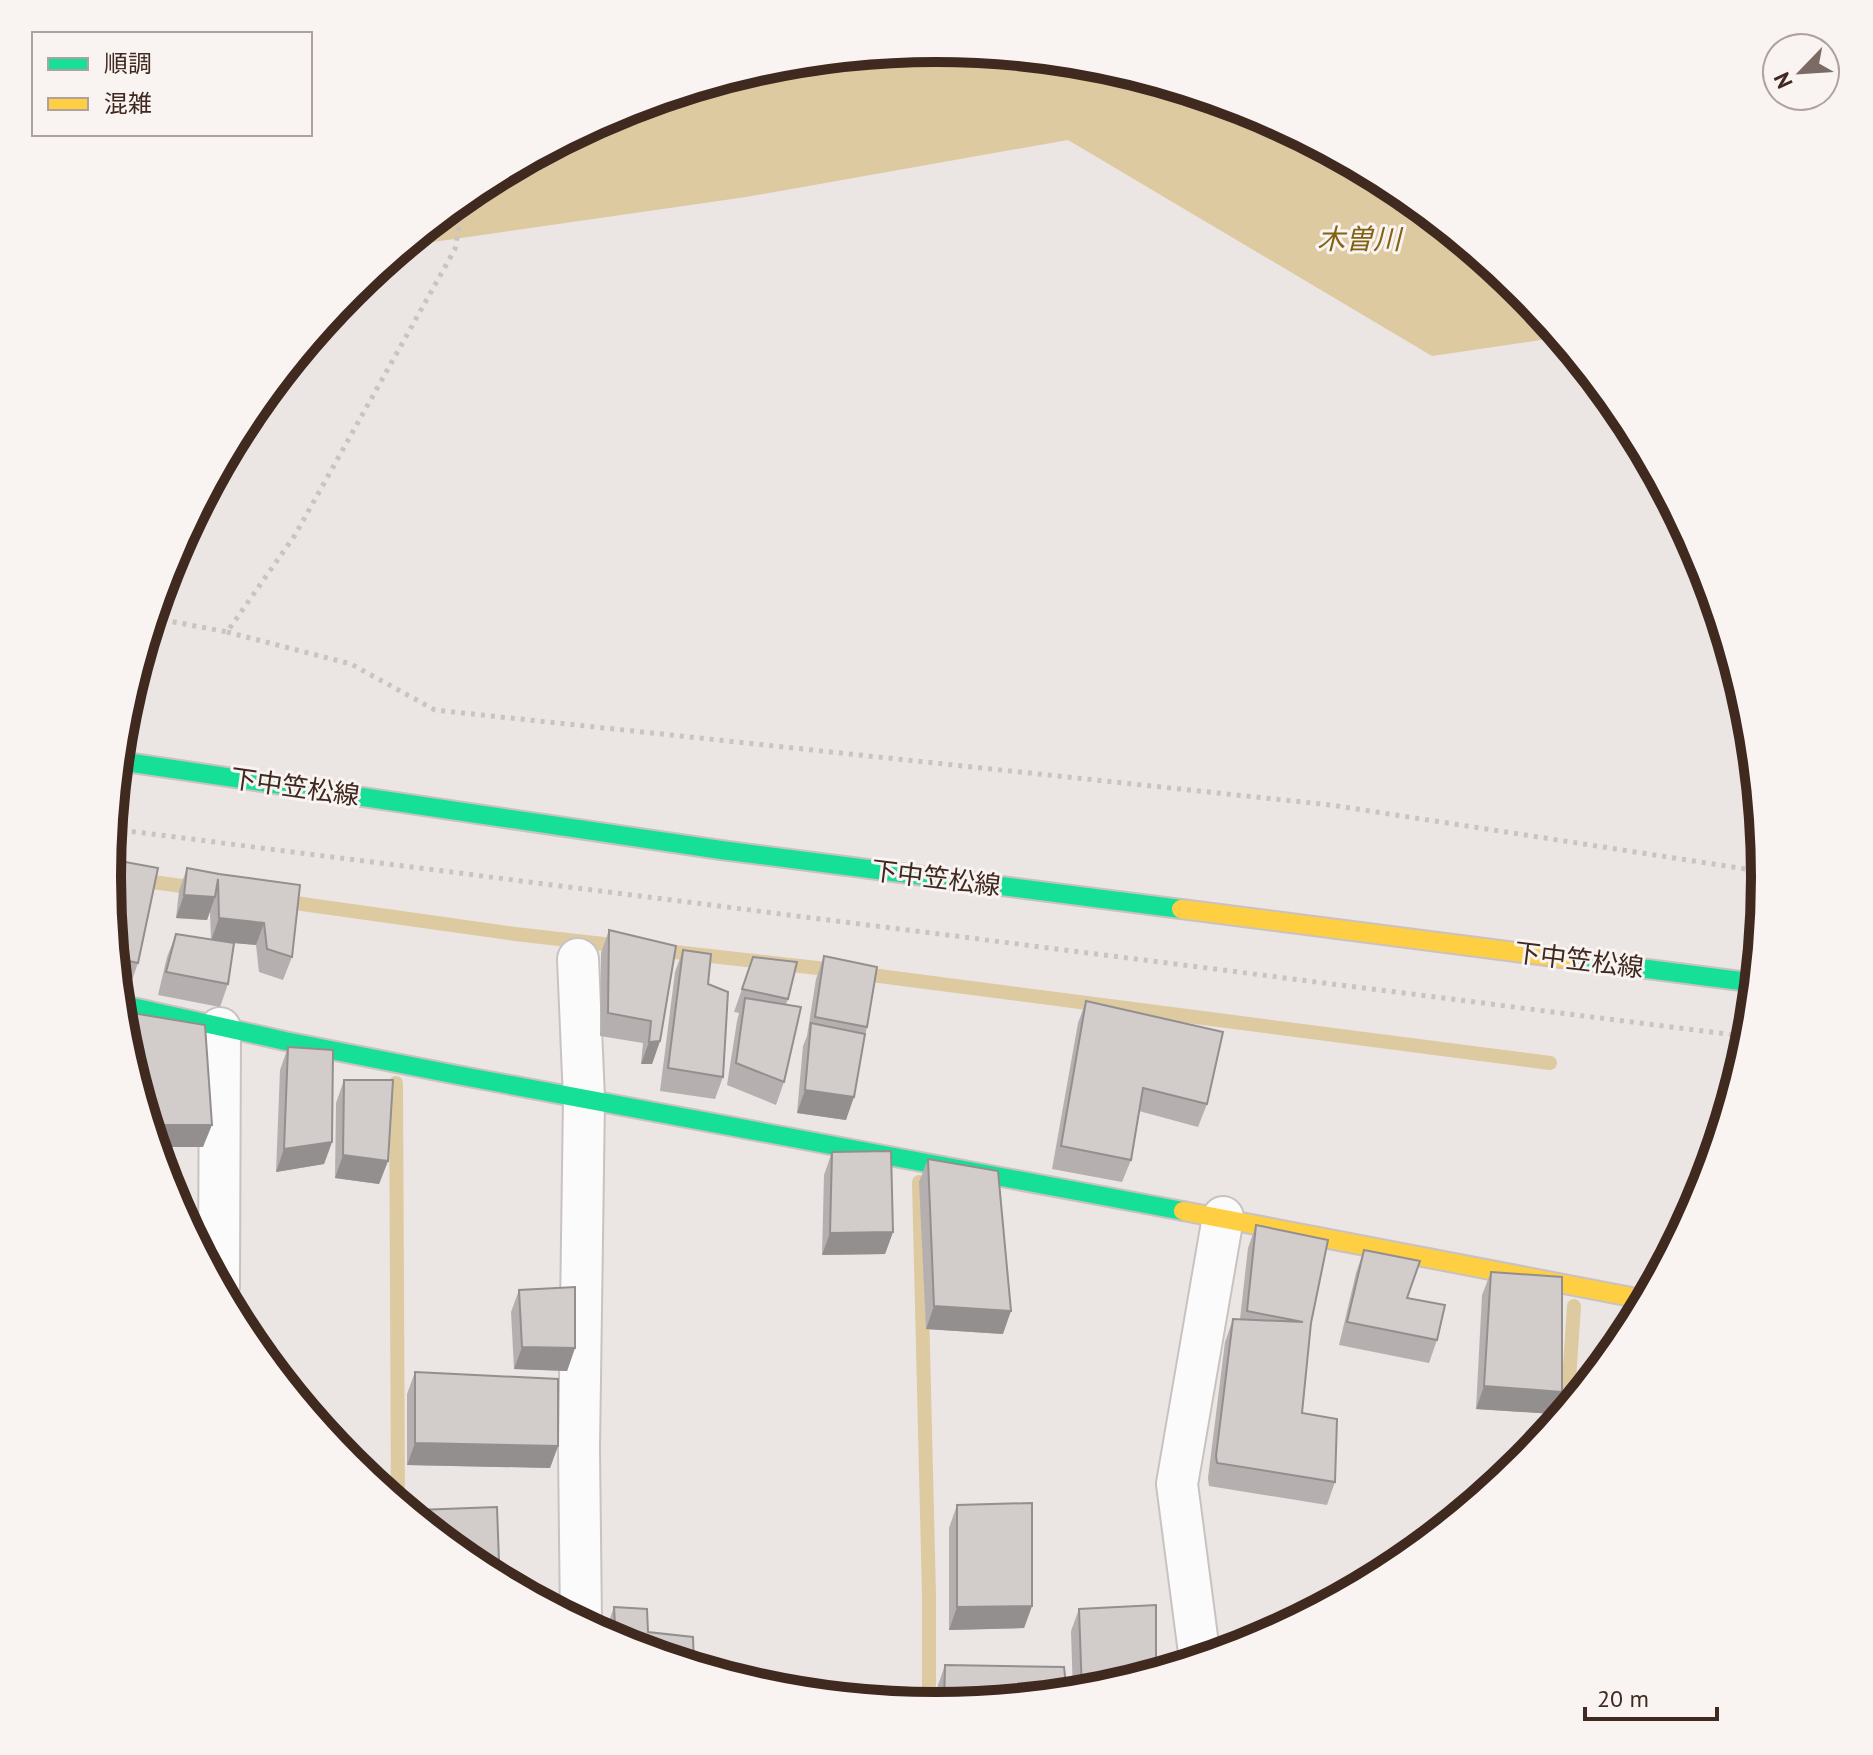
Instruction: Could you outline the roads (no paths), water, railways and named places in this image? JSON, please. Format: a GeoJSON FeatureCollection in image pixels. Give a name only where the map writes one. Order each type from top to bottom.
{"type":"FeatureCollection","features":[{"type":"Feature","properties":{"kind":"main road","name":"下中笠松線"},"geometry":{"type":"LineString","coordinates":[[129,763],[721,850],[1745,982]]}},
{"type":"Feature","properties":{"kind":"main road"},"geometry":{"type":"LineString","coordinates":[[132,1007],[220,1028],[584,1099],[1223,1217],[1635,1298]]}},
{"type":"Feature","properties":{"kind":"street"},"geometry":{"type":"LineString","coordinates":[[578,959],[584,1099],[579,1448],[581,1611]]}},
{"type":"Feature","properties":{"kind":"street"},"geometry":{"type":"LineString","coordinates":[[219,1264],[220,1028]]}},
{"type":"Feature","properties":{"kind":"street"},"geometry":{"type":"LineString","coordinates":[[1199,1650],[1177,1484],[1223,1217]]}},
{"type":"Feature","properties":{"kind":"water","name":"木曽川"},"geometry":{"type":"Polygon","coordinates":[[[936,62],[990,64],[1043,69],[1148,90],[1199,105],[1297,146],[1390,199],[1433,231],[1474,264],[1549,339],[1432,356],[1068,140],[746,197],[425,243],[483,199],[529,171],[624,124],[674,105],[777,78],[830,69],[936,62]]]}},
{"type":"Feature","properties":{"kind":"waterway"},"geometry":{"type":"LineString","coordinates":[[121,878],[197,888]]}},
{"type":"Feature","properties":{"kind":"waterway"},"geometry":{"type":"LineString","coordinates":[[281,901],[621,946]]}},
{"type":"Feature","properties":{"kind":"waterway"},"geometry":{"type":"LineString","coordinates":[[657,950],[835,970]]}},
{"type":"Feature","properties":{"kind":"waterway"},"geometry":{"type":"LineString","coordinates":[[856,973],[1550,1063]]}},
{"type":"Feature","properties":{"kind":"waterway"},"geometry":{"type":"LineString","coordinates":[[396,1083],[398,1490]]}},
{"type":"Feature","properties":{"kind":"waterway"},"geometry":{"type":"LineString","coordinates":[[919,1182],[929,1693]]}},
{"type":"Feature","properties":{"kind":"waterway"},"geometry":{"type":"LineString","coordinates":[[1568,1392],[1574,1306]]}}]}
